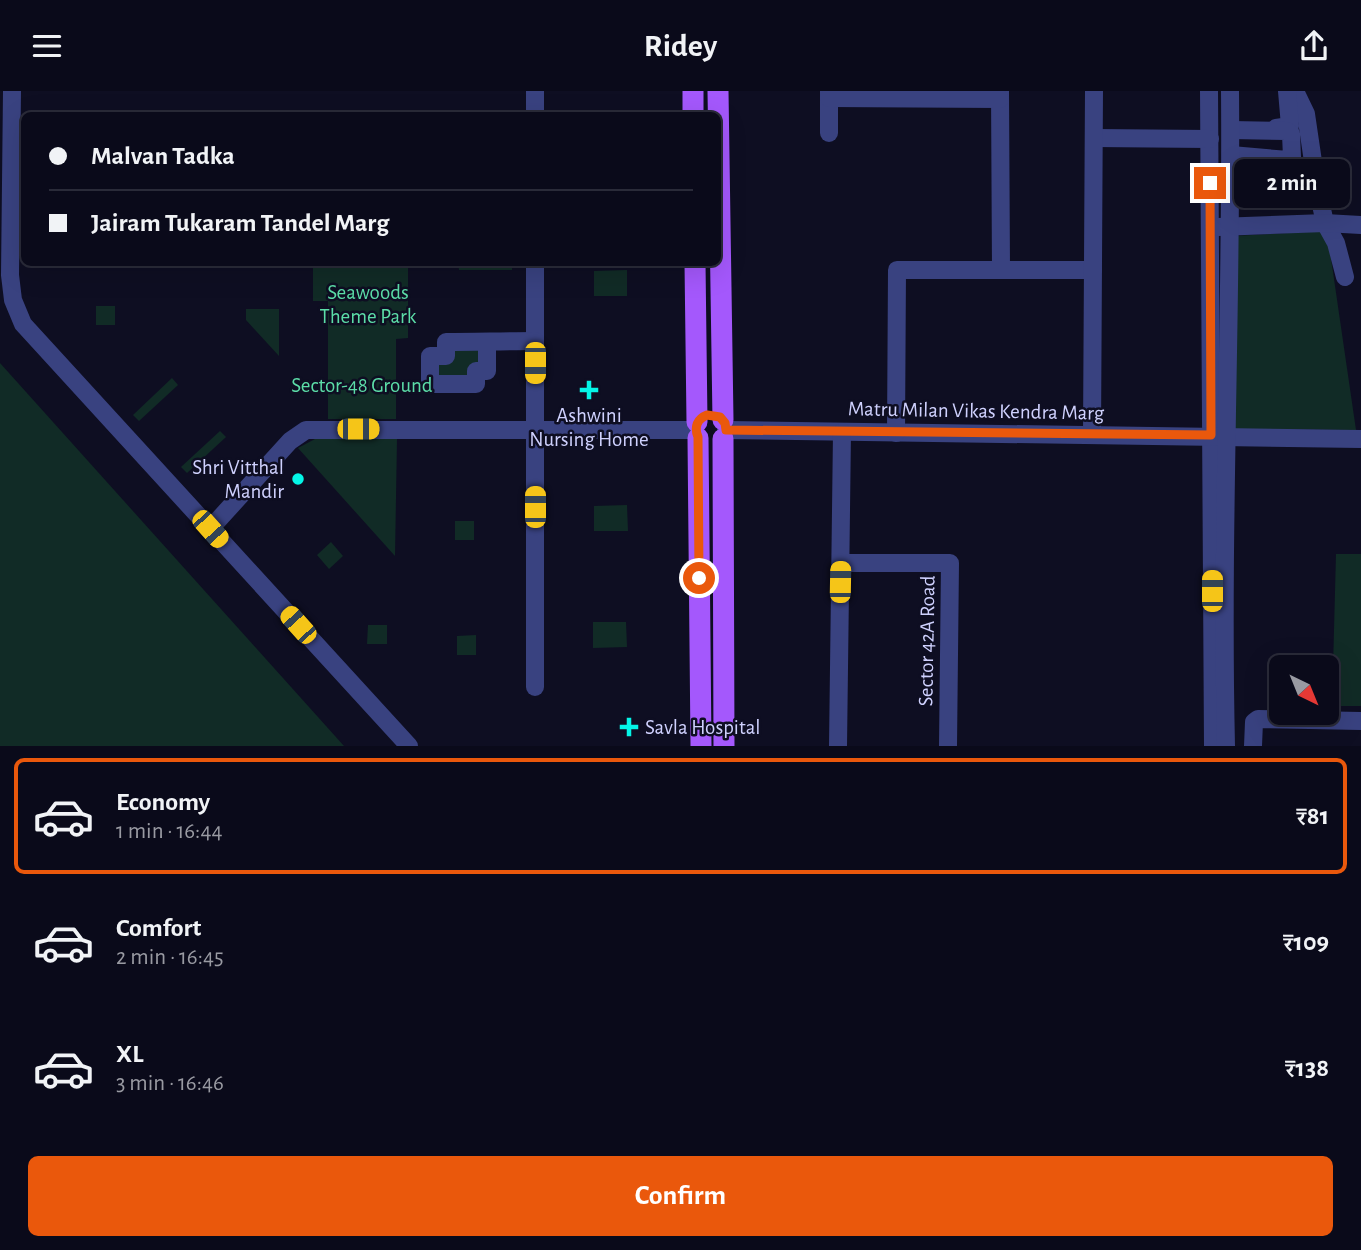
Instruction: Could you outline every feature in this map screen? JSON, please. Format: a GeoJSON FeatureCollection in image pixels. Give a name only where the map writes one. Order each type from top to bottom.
{"type":"FeatureCollection","features":[{"type":"Feature","properties":{"kind":"main road"},"geometry":{"type":"LineString","coordinates":[[693,91],[693,112]]}},
{"type":"Feature","properties":{"kind":"main road"},"geometry":{"type":"LineString","coordinates":[[718,91],[718,112]]}},
{"type":"Feature","properties":{"kind":"main road"},"geometry":{"type":"LineString","coordinates":[[721,260],[724,746]]}},
{"type":"Feature","properties":{"kind":"main road"},"geometry":{"type":"LineString","coordinates":[[695,266],[701,746]]}},
{"type":"Feature","properties":{"kind":"main road"},"geometry":{"type":"LineString","coordinates":[[697,430],[704,444],[711,445],[724,430]]}},
{"type":"Feature","properties":{"kind":"street"},"geometry":{"type":"LineString","coordinates":[[12,91],[18,147],[10,275],[13,300],[23,324],[409,746]]}},
{"type":"Feature","properties":{"kind":"street"},"geometry":{"type":"LineString","coordinates":[[535,91],[535,112]]}},
{"type":"Feature","properties":{"kind":"street"},"geometry":{"type":"LineString","coordinates":[[1092,435],[1094,91]]}},
{"type":"Feature","properties":{"kind":"street"},"geometry":{"type":"LineString","coordinates":[[1211,91],[1210,227],[1226,746]]}},
{"type":"Feature","properties":{"kind":"street"},"geometry":{"type":"LineString","coordinates":[[1213,746],[1218,436],[1229,227],[1230,91]]}},
{"type":"Feature","properties":{"kind":"street"},"geometry":{"type":"LineString","coordinates":[[1230,129],[1289,128],[1287,91]]}},
{"type":"Feature","properties":{"kind":"street"},"geometry":{"type":"LineString","coordinates":[[1295,91],[1306,114],[1325,223],[1336,243],[1345,277]]}},
{"type":"Feature","properties":{"kind":"street"},"geometry":{"type":"LineString","coordinates":[[829,133],[829,95],[1000,95],[1001,270]]}},
{"type":"Feature","properties":{"kind":"street"},"geometry":{"type":"LineString","coordinates":[[1230,129],[1287,131],[1291,134],[1292,157],[1287,160],[1231,155]]}},
{"type":"Feature","properties":{"kind":"street"},"geometry":{"type":"LineString","coordinates":[[1094,138],[1210,139]]}},
{"type":"Feature","properties":{"kind":"street"},"geometry":{"type":"LineString","coordinates":[[1210,227],[1325,223],[1361,225]]}},
{"type":"Feature","properties":{"kind":"street"},"geometry":{"type":"LineString","coordinates":[[535,266],[535,687]]}},
{"type":"Feature","properties":{"kind":"street"},"geometry":{"type":"LineString","coordinates":[[896,433],[897,270],[1093,270]]}},
{"type":"Feature","properties":{"kind":"street"},"geometry":{"type":"LineString","coordinates":[[487,342],[535,341]]}},
{"type":"Feature","properties":{"kind":"street"},"geometry":{"type":"LineString","coordinates":[[210,529],[290,441],[306,430],[697,430]]}},
{"type":"Feature","properties":{"kind":"street","name":"Matru Milan Vikas Kendra Marg"},"geometry":{"type":"LineString","coordinates":[[724,430],[1361,439]]}},
{"type":"Feature","properties":{"kind":"street"},"geometry":{"type":"LineString","coordinates":[[838,746],[842,432]]}},
{"type":"Feature","properties":{"kind":"street","name":"Sector 42A Road"},"geometry":{"type":"LineString","coordinates":[[841,563],[950,563],[948,746]]}},
{"type":"Feature","properties":{"kind":"street"},"geometry":{"type":"LineString","coordinates":[[1253,746],[1252,727],[1258,719],[1361,721]]}},
{"type":"Feature","properties":{"kind":"green space"},"geometry":{"type":"Polygon","coordinates":[[[1327,231],[1356,430],[1233,429],[1232,236],[1327,231]]]}},
{"type":"Feature","properties":{"kind":"green space","name":"Seawoods Theme Park"},"geometry":{"type":"Polygon","coordinates":[[[313,266],[408,266],[408,338],[396,339],[396,419],[328,419],[328,301],[313,301],[313,266]]]}},
{"type":"Feature","properties":{"kind":"green space"},"geometry":{"type":"Polygon","coordinates":[[[458,266],[512,266],[512,270],[459,270],[458,266]]]}},
{"type":"Feature","properties":{"kind":"green space"},"geometry":{"type":"Polygon","coordinates":[[[627,270],[627,296],[594,296],[594,271],[627,270]]]}},
{"type":"Feature","properties":{"kind":"green space"},"geometry":{"type":"Polygon","coordinates":[[[96,306],[115,306],[115,325],[96,325],[96,306]]]}},
{"type":"Feature","properties":{"kind":"green space"},"geometry":{"type":"Polygon","coordinates":[[[246,309],[279,309],[279,356],[246,320],[246,309]]]}},
{"type":"Feature","properties":{"kind":"green space"},"geometry":{"type":"Polygon","coordinates":[[[446,342],[487,342],[476,384],[430,384],[430,356],[446,342]]]}},
{"type":"Feature","properties":{"kind":"green space"},"geometry":{"type":"Polygon","coordinates":[[[0,363],[344,746],[0,746],[0,363]]]}},
{"type":"Feature","properties":{"kind":"green space"},"geometry":{"type":"Polygon","coordinates":[[[172,378],[178,385],[139,421],[133,415],[172,378]]]}},
{"type":"Feature","properties":{"kind":"green space"},"geometry":{"type":"Polygon","coordinates":[[[220,431],[226,437],[187,473],[181,467],[220,431]]]}},
{"type":"Feature","properties":{"kind":"green space"},"geometry":{"type":"Polygon","coordinates":[[[315,439],[397,439],[395,556],[298,448],[315,439]]]}},
{"type":"Feature","properties":{"kind":"green space"},"geometry":{"type":"Polygon","coordinates":[[[627,505],[628,531],[594,531],[594,506],[627,505]]]}},
{"type":"Feature","properties":{"kind":"green space"},"geometry":{"type":"Polygon","coordinates":[[[455,521],[474,521],[474,540],[455,540],[455,521]]]}},
{"type":"Feature","properties":{"kind":"green space"},"geometry":{"type":"Polygon","coordinates":[[[331,542],[343,556],[329,569],[317,555],[331,542]]]}},
{"type":"Feature","properties":{"kind":"green space"},"geometry":{"type":"Polygon","coordinates":[[[1336,554],[1361,554],[1361,706],[1339,706],[1339,655],[1333,655],[1336,554]]]}},
{"type":"Feature","properties":{"kind":"green space"},"geometry":{"type":"Polygon","coordinates":[[[593,622],[626,622],[627,647],[593,648],[593,622]]]}},
{"type":"Feature","properties":{"kind":"green space"},"geometry":{"type":"Polygon","coordinates":[[[368,625],[387,625],[387,644],[367,644],[368,625]]]}},
{"type":"Feature","properties":{"kind":"green space"},"geometry":{"type":"Polygon","coordinates":[[[476,635],[476,655],[457,655],[457,636],[476,635]]]}},
{"type":"Feature","properties":{"kind":"place","name":"Ashwini Nursing Home"},"geometry":{"type":"Point","coordinates":[589,390]}},
{"type":"Feature","properties":{"kind":"place","name":"Shri Vitthal Mandir"},"geometry":{"type":"Point","coordinates":[298,479]}},
{"type":"Feature","properties":{"kind":"place","name":"Savla Hospital"},"geometry":{"type":"Point","coordinates":[629,727]}},
{"type":"Feature","properties":{"kind":"route"},"geometry":{"type":"LineString","coordinates":[[699,578],[698,437],[695,428],[699,420],[707,415],[715,414],[720,417],[726,430],[1211,435],[1210,183]]}},
{"type":"Feature","properties":{"kind":"park label","name":"Sector-48 Ground"},"geometry":{"type":"Point","coordinates":[362,385]}}]}
